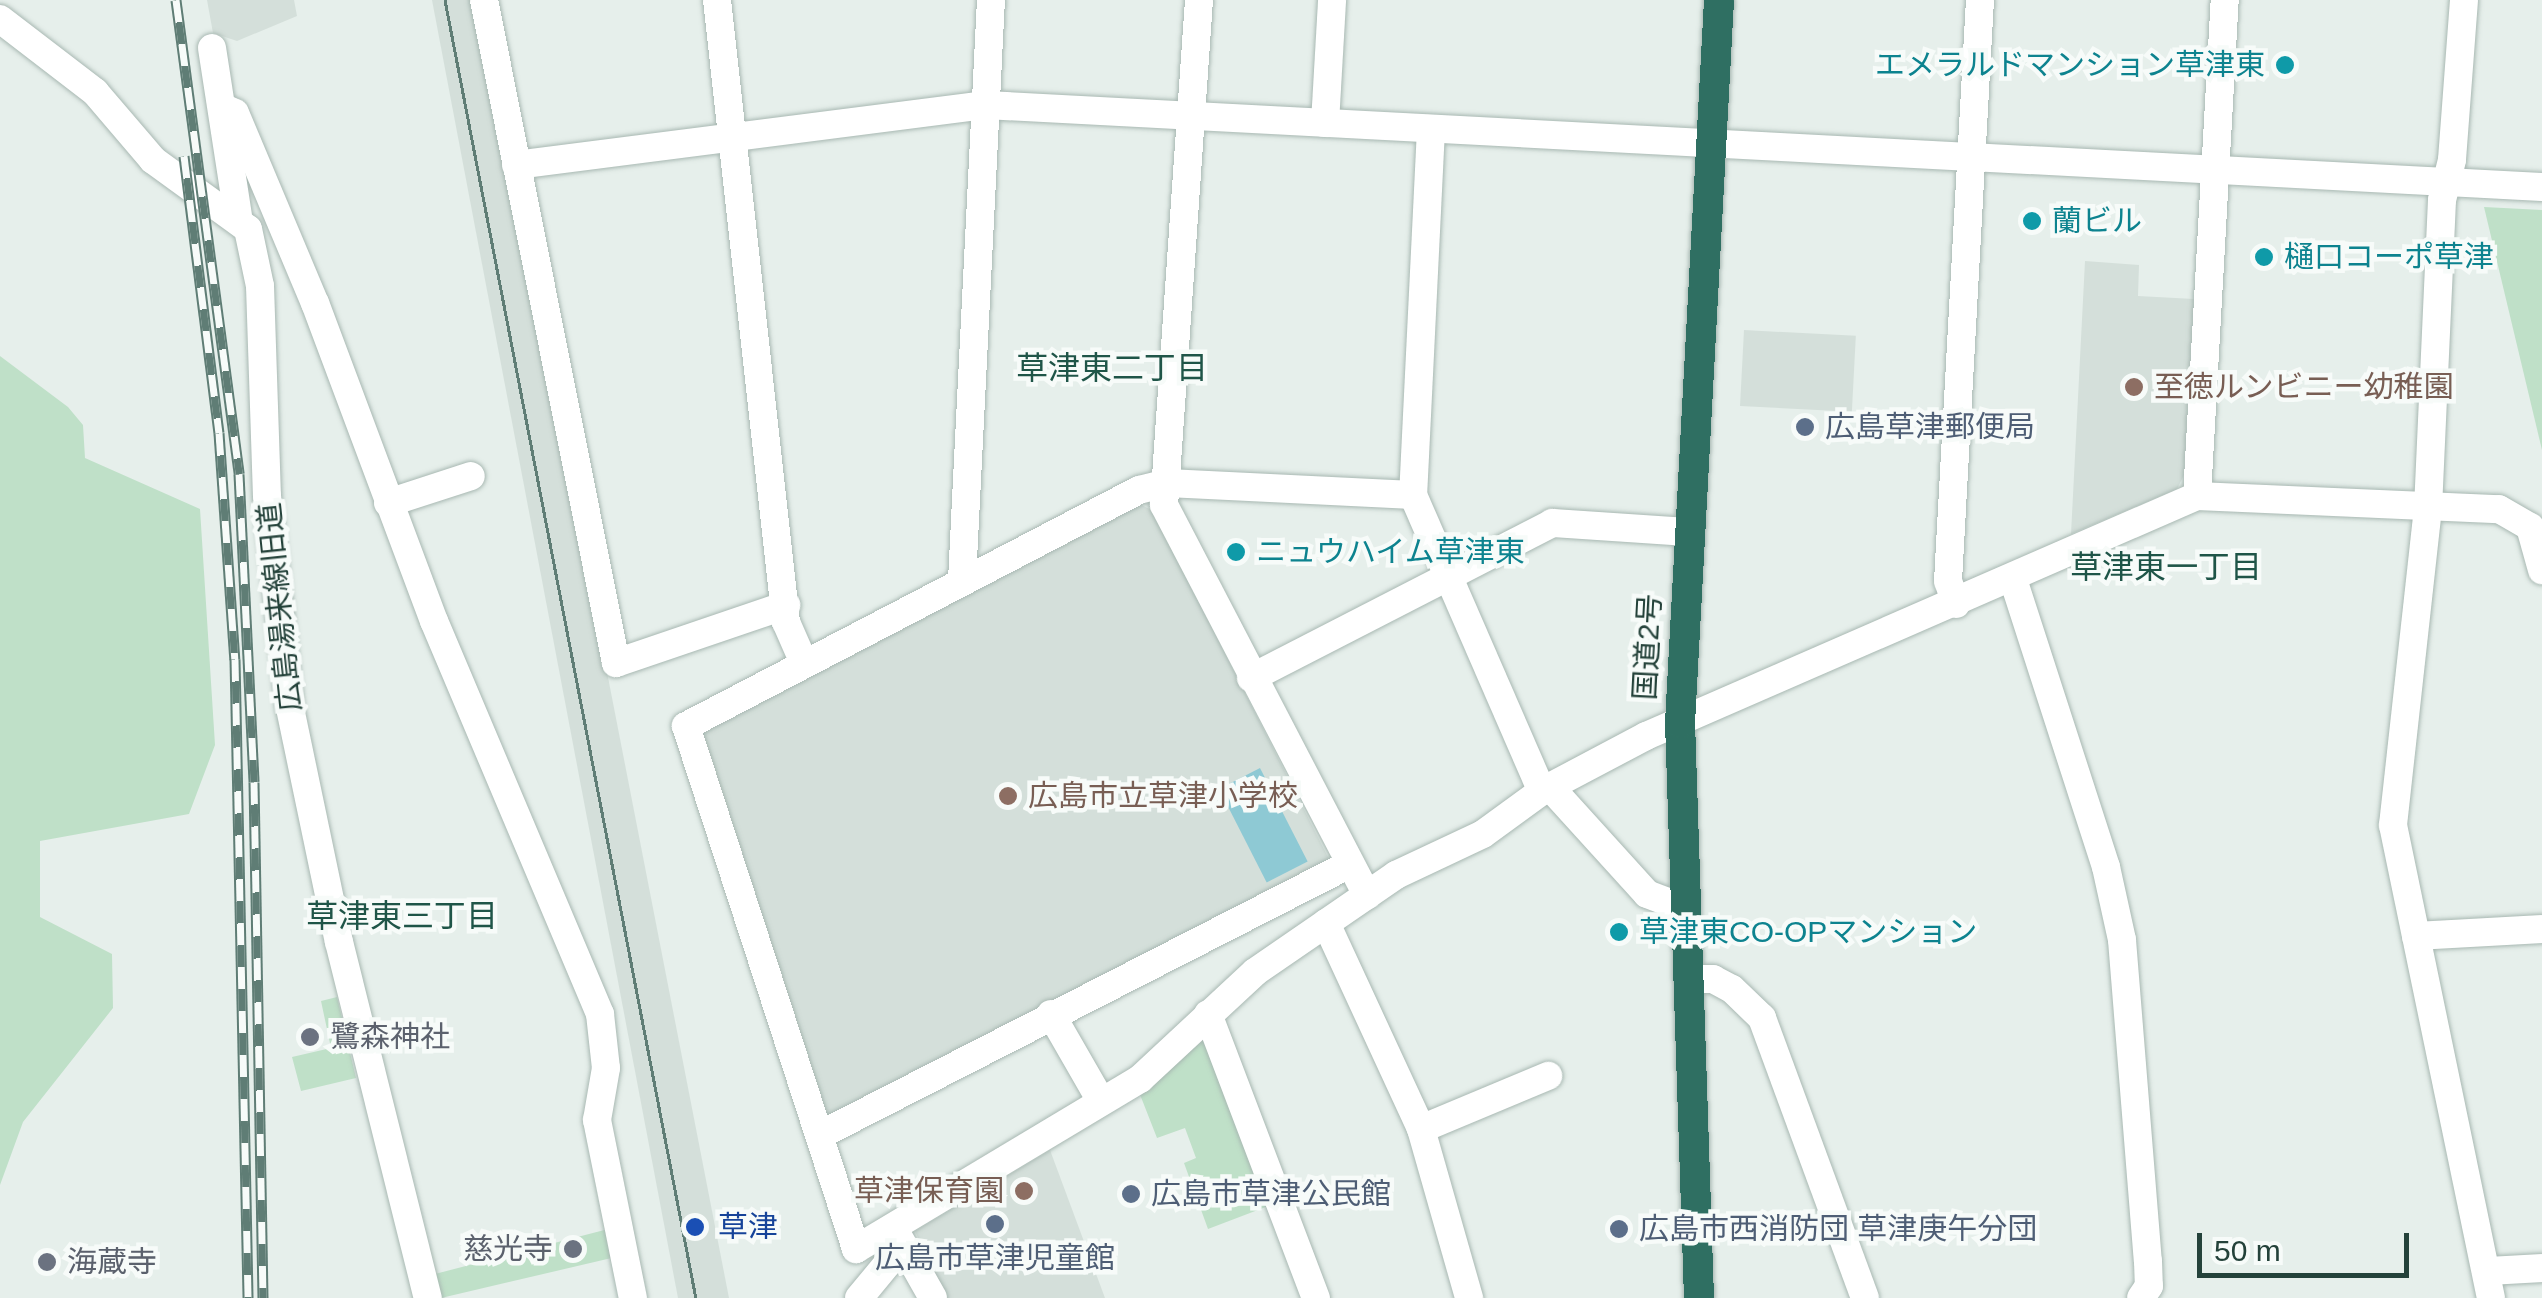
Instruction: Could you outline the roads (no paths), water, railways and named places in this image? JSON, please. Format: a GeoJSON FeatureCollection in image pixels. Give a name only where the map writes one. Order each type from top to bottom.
{"type":"FeatureCollection","features":[{"type":"Feature","properties":{"kind":"highway","name":"国道2号"},"geometry":{"type":"LineString","coordinates":[[1698,1298],[1680,723],[1719,0]]}},
{"type":"Feature","properties":{"kind":"street"},"geometry":{"type":"LineString","coordinates":[[484,0],[616,663],[786,605]]}},
{"type":"Feature","properties":{"kind":"street"},"geometry":{"type":"LineString","coordinates":[[717,0],[786,622],[803,660]]}},
{"type":"Feature","properties":{"kind":"street"},"geometry":{"type":"LineString","coordinates":[[962,580],[991,0]]}},
{"type":"Feature","properties":{"kind":"street"},"geometry":{"type":"LineString","coordinates":[[1198,0],[1164,505],[1346,866],[1367,896]]}},
{"type":"Feature","properties":{"kind":"street"},"geometry":{"type":"LineString","coordinates":[[1325,123],[1332,0]]}},
{"type":"Feature","properties":{"kind":"street"},"geometry":{"type":"LineString","coordinates":[[1956,604],[1948,580],[1980,0]]}},
{"type":"Feature","properties":{"kind":"street"},"geometry":{"type":"LineString","coordinates":[[2197,496],[2224,0]]}},
{"type":"Feature","properties":{"kind":"street"},"geometry":{"type":"LineString","coordinates":[[2464,0],[2446,182],[2428,508],[2393,825],[2490,1284],[2542,1268]]}},
{"type":"Feature","properties":{"kind":"street"},"geometry":{"type":"LineString","coordinates":[[0,19],[95,92],[165,170],[238,216]]}},
{"type":"Feature","properties":{"kind":"street","name":"広島湯来線旧道"},"geometry":{"type":"LineString","coordinates":[[212,48],[238,216],[248,229],[260,286],[267,496],[290,708],[339,942],[428,1298]]}},
{"type":"Feature","properties":{"kind":"street"},"geometry":{"type":"LineString","coordinates":[[516,165],[986,105],[2542,187]]}},
{"type":"Feature","properties":{"kind":"street"},"geometry":{"type":"LineString","coordinates":[[222,107],[235,113],[286,234],[388,503],[600,1014],[606,1068],[597,1120],[633,1298]]}},
{"type":"Feature","properties":{"kind":"street"},"geometry":{"type":"LineString","coordinates":[[1430,129],[1413,495],[1546,789],[1647,894],[1686,909]]}},
{"type":"Feature","properties":{"kind":"street"},"geometry":{"type":"LineString","coordinates":[[388,503],[470,476]]}},
{"type":"Feature","properties":{"kind":"street"},"geometry":{"type":"LineString","coordinates":[[1413,495],[1167,483],[1139,490],[803,660],[686,726],[856,1250],[1176,1052],[1208,1014],[1326,923],[1367,896],[1483,834],[1546,789],[1680,723],[2197,496],[2512,512],[2530,528],[2542,570]]}},
{"type":"Feature","properties":{"kind":"street"},"geometry":{"type":"LineString","coordinates":[[1251,678],[1452,580],[1552,523],[1689,532]]}},
{"type":"Feature","properties":{"kind":"street"},"geometry":{"type":"LineString","coordinates":[[2013,578],[2106,867],[2122,940],[2148,1274],[2142,1298]]}},
{"type":"Feature","properties":{"kind":"street"},"geometry":{"type":"LineString","coordinates":[[820,1136],[1346,866]]}},
{"type":"Feature","properties":{"kind":"street"},"geometry":{"type":"LineString","coordinates":[[1326,923],[1422,1129],[1470,1298]]}},
{"type":"Feature","properties":{"kind":"street"},"geometry":{"type":"LineString","coordinates":[[2416,936],[2542,929]]}},
{"type":"Feature","properties":{"kind":"street"},"geometry":{"type":"LineString","coordinates":[[1688,979],[1713,979],[1732,988],[1762,1018],[1865,1298]]}},
{"type":"Feature","properties":{"kind":"street"},"geometry":{"type":"LineString","coordinates":[[1052,1014],[1101,1101]]}},
{"type":"Feature","properties":{"kind":"street"},"geometry":{"type":"LineString","coordinates":[[1208,1014],[1316,1298]]}},
{"type":"Feature","properties":{"kind":"street"},"geometry":{"type":"LineString","coordinates":[[1422,1129],[1548,1076]]}},
{"type":"Feature","properties":{"kind":"street"},"geometry":{"type":"LineString","coordinates":[[859,1298],[888,1263],[894,1229]]}},
{"type":"Feature","properties":{"kind":"street"},"geometry":{"type":"LineString","coordinates":[[894,1229],[933,1298]]}},
{"type":"Feature","properties":{"kind":"water"},"geometry":{"type":"Polygon","coordinates":[[[1260,768],[1308,862],[1267,882],[1219,789],[1260,768]]]}},
{"type":"Feature","properties":{"kind":"tram line"},"geometry":{"type":"LineString","coordinates":[[445,0],[696,1298]]}},
{"type":"Feature","properties":{"kind":"railway"},"geometry":{"type":"LineString","coordinates":[[176,0],[239,474],[254,782],[263,1298]]}},
{"type":"Feature","properties":{"kind":"railway"},"geometry":{"type":"LineString","coordinates":[[184,156],[219,433],[235,659],[248,1298]]}},
{"type":"Feature","properties":{"kind":"place","name":"エメラルドマンション草津東"},"geometry":{"type":"Point","coordinates":[2285,65]}},
{"type":"Feature","properties":{"kind":"place","name":"蘭ビル"},"geometry":{"type":"Point","coordinates":[2032,221]}},
{"type":"Feature","properties":{"kind":"place","name":"樋口コーポ草津"},"geometry":{"type":"Point","coordinates":[2264,257]}},
{"type":"Feature","properties":{"kind":"place","name":"至徳ルンビニー幼稚園"},"geometry":{"type":"Point","coordinates":[2134,387]}},
{"type":"Feature","properties":{"kind":"place","name":"広島草津郵便局"},"geometry":{"type":"Point","coordinates":[1805,427]}},
{"type":"Feature","properties":{"kind":"place","name":"ニュウハイム草津東"},"geometry":{"type":"Point","coordinates":[1236,552]}},
{"type":"Feature","properties":{"kind":"place","name":"広島市立草津小学校"},"geometry":{"type":"Point","coordinates":[1008,796]}},
{"type":"Feature","properties":{"kind":"place","name":"草津東CO-OPマンション"},"geometry":{"type":"Point","coordinates":[1619,932]}},
{"type":"Feature","properties":{"kind":"place","name":"鷺森神社"},"geometry":{"type":"Point","coordinates":[310,1037]}},
{"type":"Feature","properties":{"kind":"place","name":"草津保育園"},"geometry":{"type":"Point","coordinates":[1024,1191]}},
{"type":"Feature","properties":{"kind":"place","name":"広島市草津公民館"},"geometry":{"type":"Point","coordinates":[1131,1194]}},
{"type":"Feature","properties":{"kind":"place","name":"広島市草津児童館"},"geometry":{"type":"Point","coordinates":[995,1224]}},
{"type":"Feature","properties":{"kind":"place","name":"草津"},"geometry":{"type":"Point","coordinates":[695,1227]}},
{"type":"Feature","properties":{"kind":"place","name":"広島市西消防団 草津庚午分団"},"geometry":{"type":"Point","coordinates":[1619,1229]}},
{"type":"Feature","properties":{"kind":"place","name":"慈光寺"},"geometry":{"type":"Point","coordinates":[573,1249]}},
{"type":"Feature","properties":{"kind":"place","name":"海蔵寺"},"geometry":{"type":"Point","coordinates":[47,1262]}},
{"type":"Feature","properties":{"kind":"district","name":"草津東二丁目"},"geometry":{"type":"Point","coordinates":[1112,368]}},
{"type":"Feature","properties":{"kind":"district","name":"草津東一丁目"},"geometry":{"type":"Point","coordinates":[2166,567]}},
{"type":"Feature","properties":{"kind":"district","name":"草津東三丁目"},"geometry":{"type":"Point","coordinates":[402,916]}}]}
